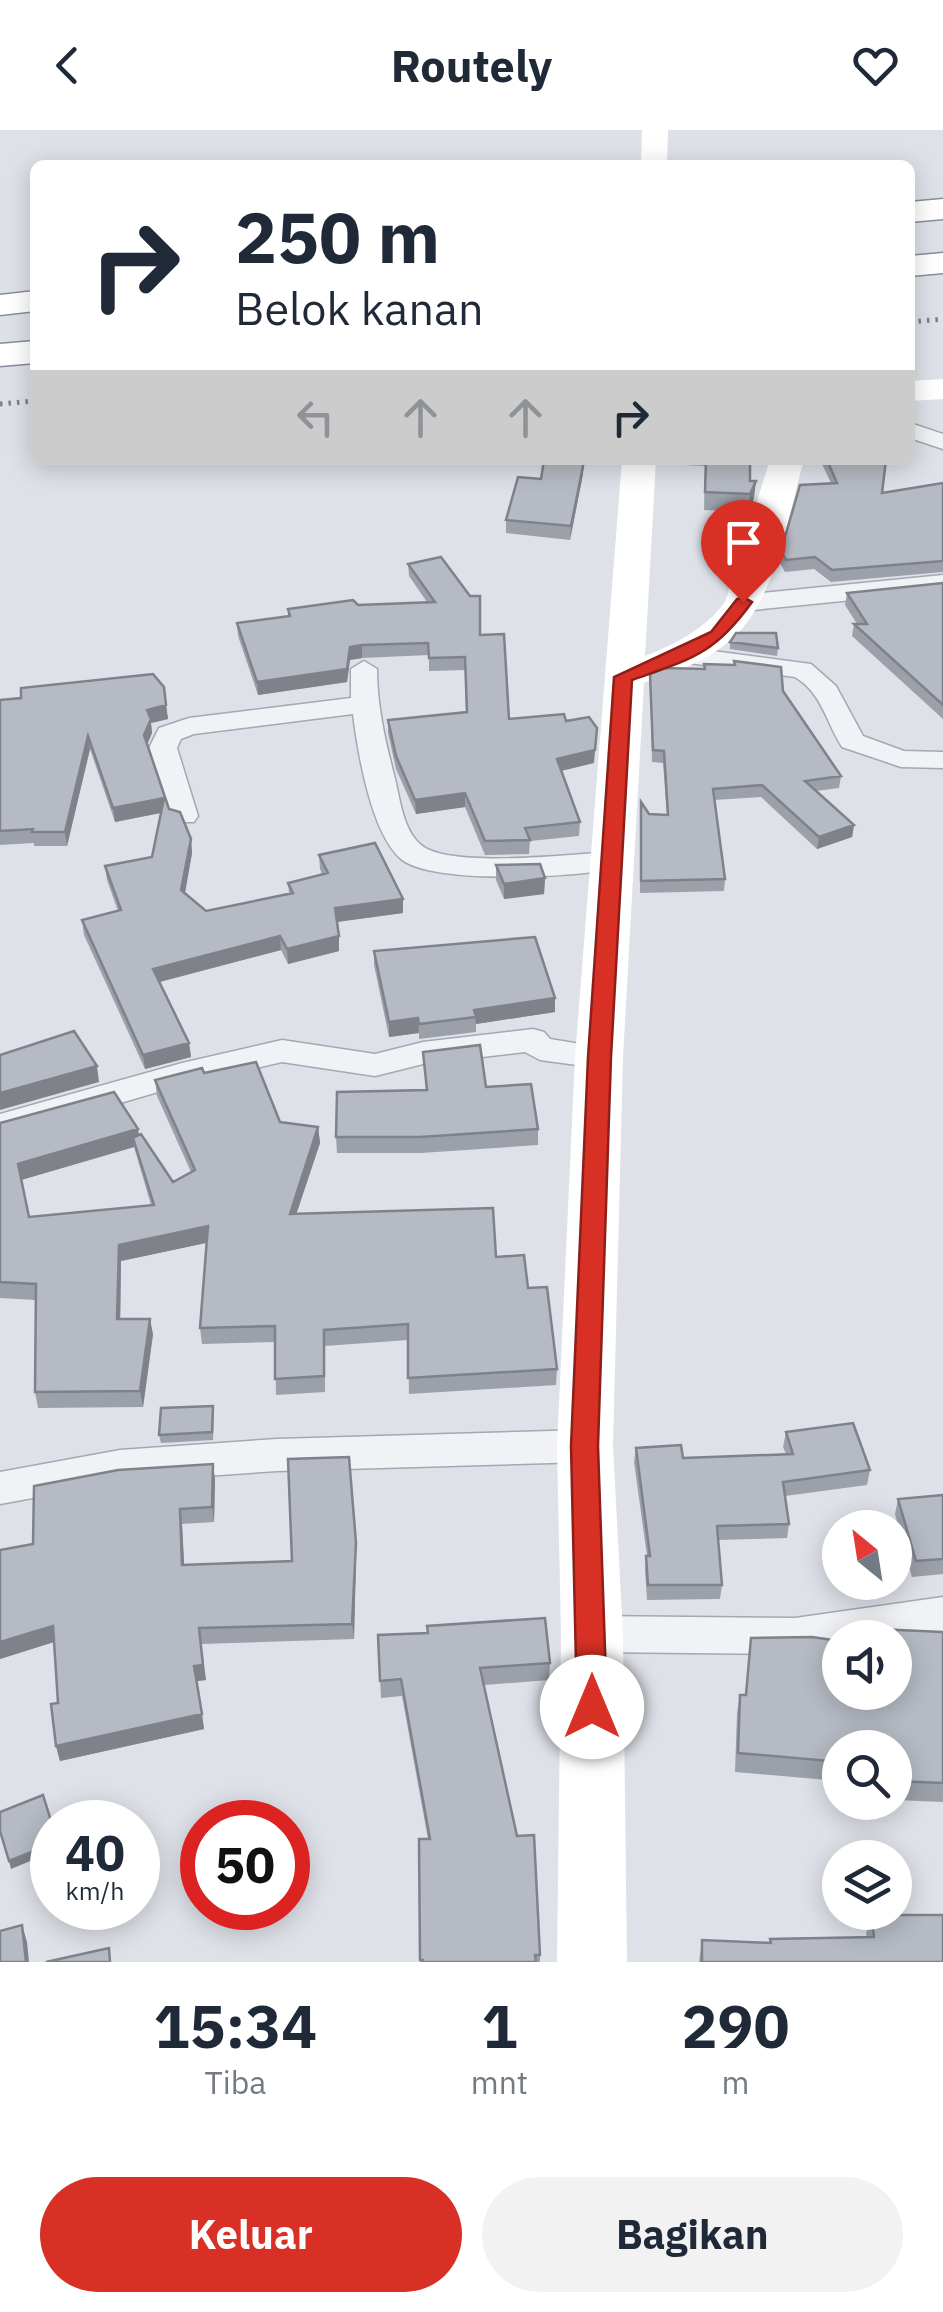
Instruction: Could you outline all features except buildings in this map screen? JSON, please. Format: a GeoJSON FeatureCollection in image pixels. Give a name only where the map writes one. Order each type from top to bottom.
{"type":"FeatureCollection","features":[{"type":"Feature","properties":{"kind":"highway"},"geometry":{"type":"LineString","coordinates":[[915,212],[943,209]]}},
{"type":"Feature","properties":{"kind":"highway"},"geometry":{"type":"LineString","coordinates":[[915,239],[943,236]]}},
{"type":"Feature","properties":{"kind":"highway"},"geometry":{"type":"LineString","coordinates":[[915,251],[943,248]]}},
{"type":"Feature","properties":{"kind":"highway"},"geometry":{"type":"LineString","coordinates":[[915,266],[943,263]]}},
{"type":"Feature","properties":{"kind":"highway"},"geometry":{"type":"LineString","coordinates":[[0,305],[30,302]]}},
{"type":"Feature","properties":{"kind":"highway"},"geometry":{"type":"LineString","coordinates":[[0,328],[30,325]]}},
{"type":"Feature","properties":{"kind":"highway"},"geometry":{"type":"LineString","coordinates":[[0,341],[30,338]]}},
{"type":"Feature","properties":{"kind":"highway"},"geometry":{"type":"LineString","coordinates":[[0,355],[30,352]]}},
{"type":"Feature","properties":{"kind":"main road"},"geometry":{"type":"LineString","coordinates":[[654,160],[655,130]]}},
{"type":"Feature","properties":{"kind":"main road"},"geometry":{"type":"LineString","coordinates":[[915,391],[943,389]]}},
{"type":"Feature","properties":{"kind":"main road"},"geometry":{"type":"LineString","coordinates":[[592,1962],[592,1634],[585,1446],[599,1057],[639,465]]}},
{"type":"Feature","properties":{"kind":"main road"},"geometry":{"type":"LineString","coordinates":[[623,677],[683,655],[717,636],[743,602],[784,465]]}},
{"type":"Feature","properties":{"kind":"street"},"geometry":{"type":"LineString","coordinates":[[915,432],[943,442]]}},
{"type":"Feature","properties":{"kind":"street"},"geometry":{"type":"LineString","coordinates":[[743,602],[943,583]]}},
{"type":"Feature","properties":{"kind":"street"},"geometry":{"type":"LineString","coordinates":[[683,655],[802,670],[817,677],[852,741],[901,759],[943,760]]}},
{"type":"Feature","properties":{"kind":"street"},"geometry":{"type":"LineString","coordinates":[[364,669],[362,705],[391,822],[413,854],[429,864],[456,867],[611,862]]}},
{"type":"Feature","properties":{"kind":"street"},"geometry":{"type":"LineString","coordinates":[[184,816],[163,748],[170,734],[189,726],[362,705]]}},
{"type":"Feature","properties":{"kind":"street"},"geometry":{"type":"LineString","coordinates":[[0,1126],[282,1050],[375,1065],[424,1053],[533,1040],[540,1049],[599,1057]]}},
{"type":"Feature","properties":{"kind":"street"},"geometry":{"type":"LineString","coordinates":[[0,1488],[120,1466],[277,1455],[585,1446]]}},
{"type":"Feature","properties":{"kind":"street"},"geometry":{"type":"LineString","coordinates":[[592,1634],[795,1636],[943,1615]]}},
{"type":"Feature","properties":{"kind":"railway"},"geometry":{"type":"LineString","coordinates":[[915,322],[943,319]]}},
{"type":"Feature","properties":{"kind":"railway"},"geometry":{"type":"LineString","coordinates":[[0,404],[30,401]]}},
{"type":"Feature","properties":{"kind":"route"},"geometry":{"type":"LineString","coordinates":[[592,1707],[585,1446],[599,1057],[623,677],[683,655],[717,636],[743,602]]}}]}
